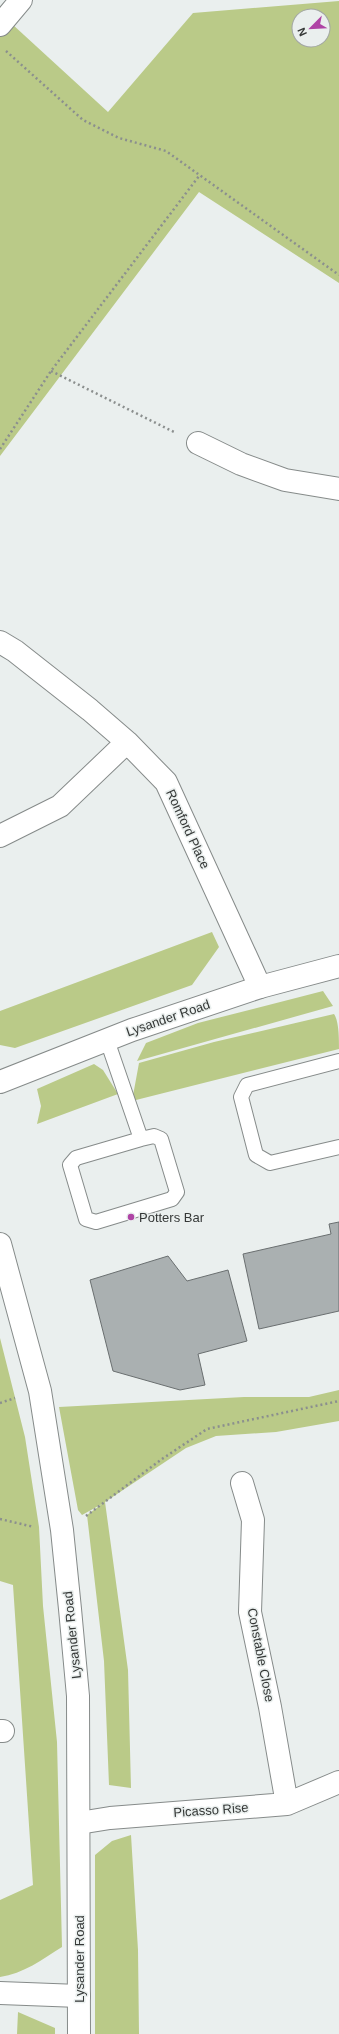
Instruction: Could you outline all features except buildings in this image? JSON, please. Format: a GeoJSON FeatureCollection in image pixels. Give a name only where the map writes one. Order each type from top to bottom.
{"type":"FeatureCollection","features":[{"type":"Feature","properties":{"kind":"street"},"geometry":{"type":"LineString","coordinates":[[0,24],[21,0]]}},
{"type":"Feature","properties":{"kind":"street"},"geometry":{"type":"LineString","coordinates":[[198,443],[241,464],[285,480],[339,489]]}},
{"type":"Feature","properties":{"kind":"street","name":"Romford Place"},"geometry":{"type":"LineString","coordinates":[[0,642],[15,651],[127,742],[166,782],[260,987]]}},
{"type":"Feature","properties":{"kind":"street"},"geometry":{"type":"LineString","coordinates":[[0,836],[60,806],[127,742]]}},
{"type":"Feature","properties":{"kind":"street","name":"Lysander Road"},"geometry":{"type":"LineString","coordinates":[[0,1082],[132,1030],[260,987],[338,968]]}},
{"type":"Feature","properties":{"kind":"street","name":"Lysander Road"},"geometry":{"type":"LineString","coordinates":[[0,1244],[40,1391],[62,1530],[78,1696],[79,2034]]}},
{"type":"Feature","properties":{"kind":"street","name":"Constable Close"},"geometry":{"type":"LineString","coordinates":[[242,1483],[253,1520],[250,1612],[288,1804]]}},
{"type":"Feature","properties":{"kind":"street","name":"Picasso Rise"},"geometry":{"type":"LineString","coordinates":[[79,1823],[110,1818],[288,1804],[339,1782]]}},
{"type":"Feature","properties":{"kind":"street"},"geometry":{"type":"LineString","coordinates":[[0,1993],[79,1996]]}},
{"type":"Feature","properties":{"kind":"lane"},"geometry":{"type":"LineString","coordinates":[[107,1040],[140,1139]]}},
{"type":"Feature","properties":{"kind":"lane"},"geometry":{"type":"LineString","coordinates":[[339,1061],[247,1085],[241,1097],[256,1155],[270,1163],[339,1147]]}},
{"type":"Feature","properties":{"kind":"lane"},"geometry":{"type":"LineString","coordinates":[[154,1136],[161,1139],[178,1192],[172,1199],[96,1222],[86,1219],[70,1165],[76,1158],[140,1139],[154,1136]]}},
{"type":"Feature","properties":{"kind":"path"},"geometry":{"type":"LineString","coordinates":[[0,46],[83,120],[119,138],[166,151],[339,275]]}},
{"type":"Feature","properties":{"kind":"path"},"geometry":{"type":"LineString","coordinates":[[0,449],[51,371],[199,176]]}},
{"type":"Feature","properties":{"kind":"path"},"geometry":{"type":"LineString","coordinates":[[51,371],[198,443]]}},
{"type":"Feature","properties":{"kind":"path"},"geometry":{"type":"LineString","coordinates":[[0,1519],[22,1525],[62,1530],[87,1515],[162,1459],[207,1429],[339,1401]]}},
{"type":"Feature","properties":{"kind":"green space"},"geometry":{"type":"Polygon","coordinates":[[[339,1],[339,283],[199,192],[0,456],[0,13],[108,112],[193,13],[339,1]]]}},
{"type":"Feature","properties":{"kind":"green space"},"geometry":{"type":"Polygon","coordinates":[[[212,932],[219,947],[192,985],[15,1048],[0,1045],[0,1011],[212,932]]]}},
{"type":"Feature","properties":{"kind":"green space"},"geometry":{"type":"Polygon","coordinates":[[[323,991],[333,1006],[137,1061],[146,1043],[198,1023],[323,991]]]}},
{"type":"Feature","properties":{"kind":"green space"},"geometry":{"type":"Polygon","coordinates":[[[334,1014],[338,1026],[339,1049],[132,1101],[139,1063],[214,1042],[334,1014]]]}},
{"type":"Feature","properties":{"kind":"green space"},"geometry":{"type":"Polygon","coordinates":[[[94,1064],[103,1070],[118,1094],[37,1124],[41,1106],[37,1089],[94,1064]]]}},
{"type":"Feature","properties":{"kind":"green space"},"geometry":{"type":"Polygon","coordinates":[[[0,1338],[25,1437],[39,1527],[43,1606],[57,1742],[62,1947],[17,1973],[0,1977],[0,1900],[33,1885],[13,1585],[0,1581],[0,1338]]]}},
{"type":"Feature","properties":{"kind":"green space"},"geometry":{"type":"Polygon","coordinates":[[[339,1390],[339,1421],[276,1432],[216,1436],[186,1448],[105,1502],[128,1670],[131,1788],[109,1785],[104,1661],[87,1515],[102,1504],[82,1515],[78,1510],[59,1407],[244,1397],[309,1397],[339,1390]]]}},
{"type":"Feature","properties":{"kind":"green space"},"geometry":{"type":"Polygon","coordinates":[[[131,1835],[138,1950],[139,2034],[95,2034],[95,1855],[112,1841],[131,1835]]]}},
{"type":"Feature","properties":{"kind":"green space"},"geometry":{"type":"Polygon","coordinates":[[[18,2012],[55,2028],[55,2034],[17,2034],[18,2012]]]}},
{"type":"Feature","properties":{"kind":"place","name":"Potters Bar"},"geometry":{"type":"Point","coordinates":[131,1217]}}]}
